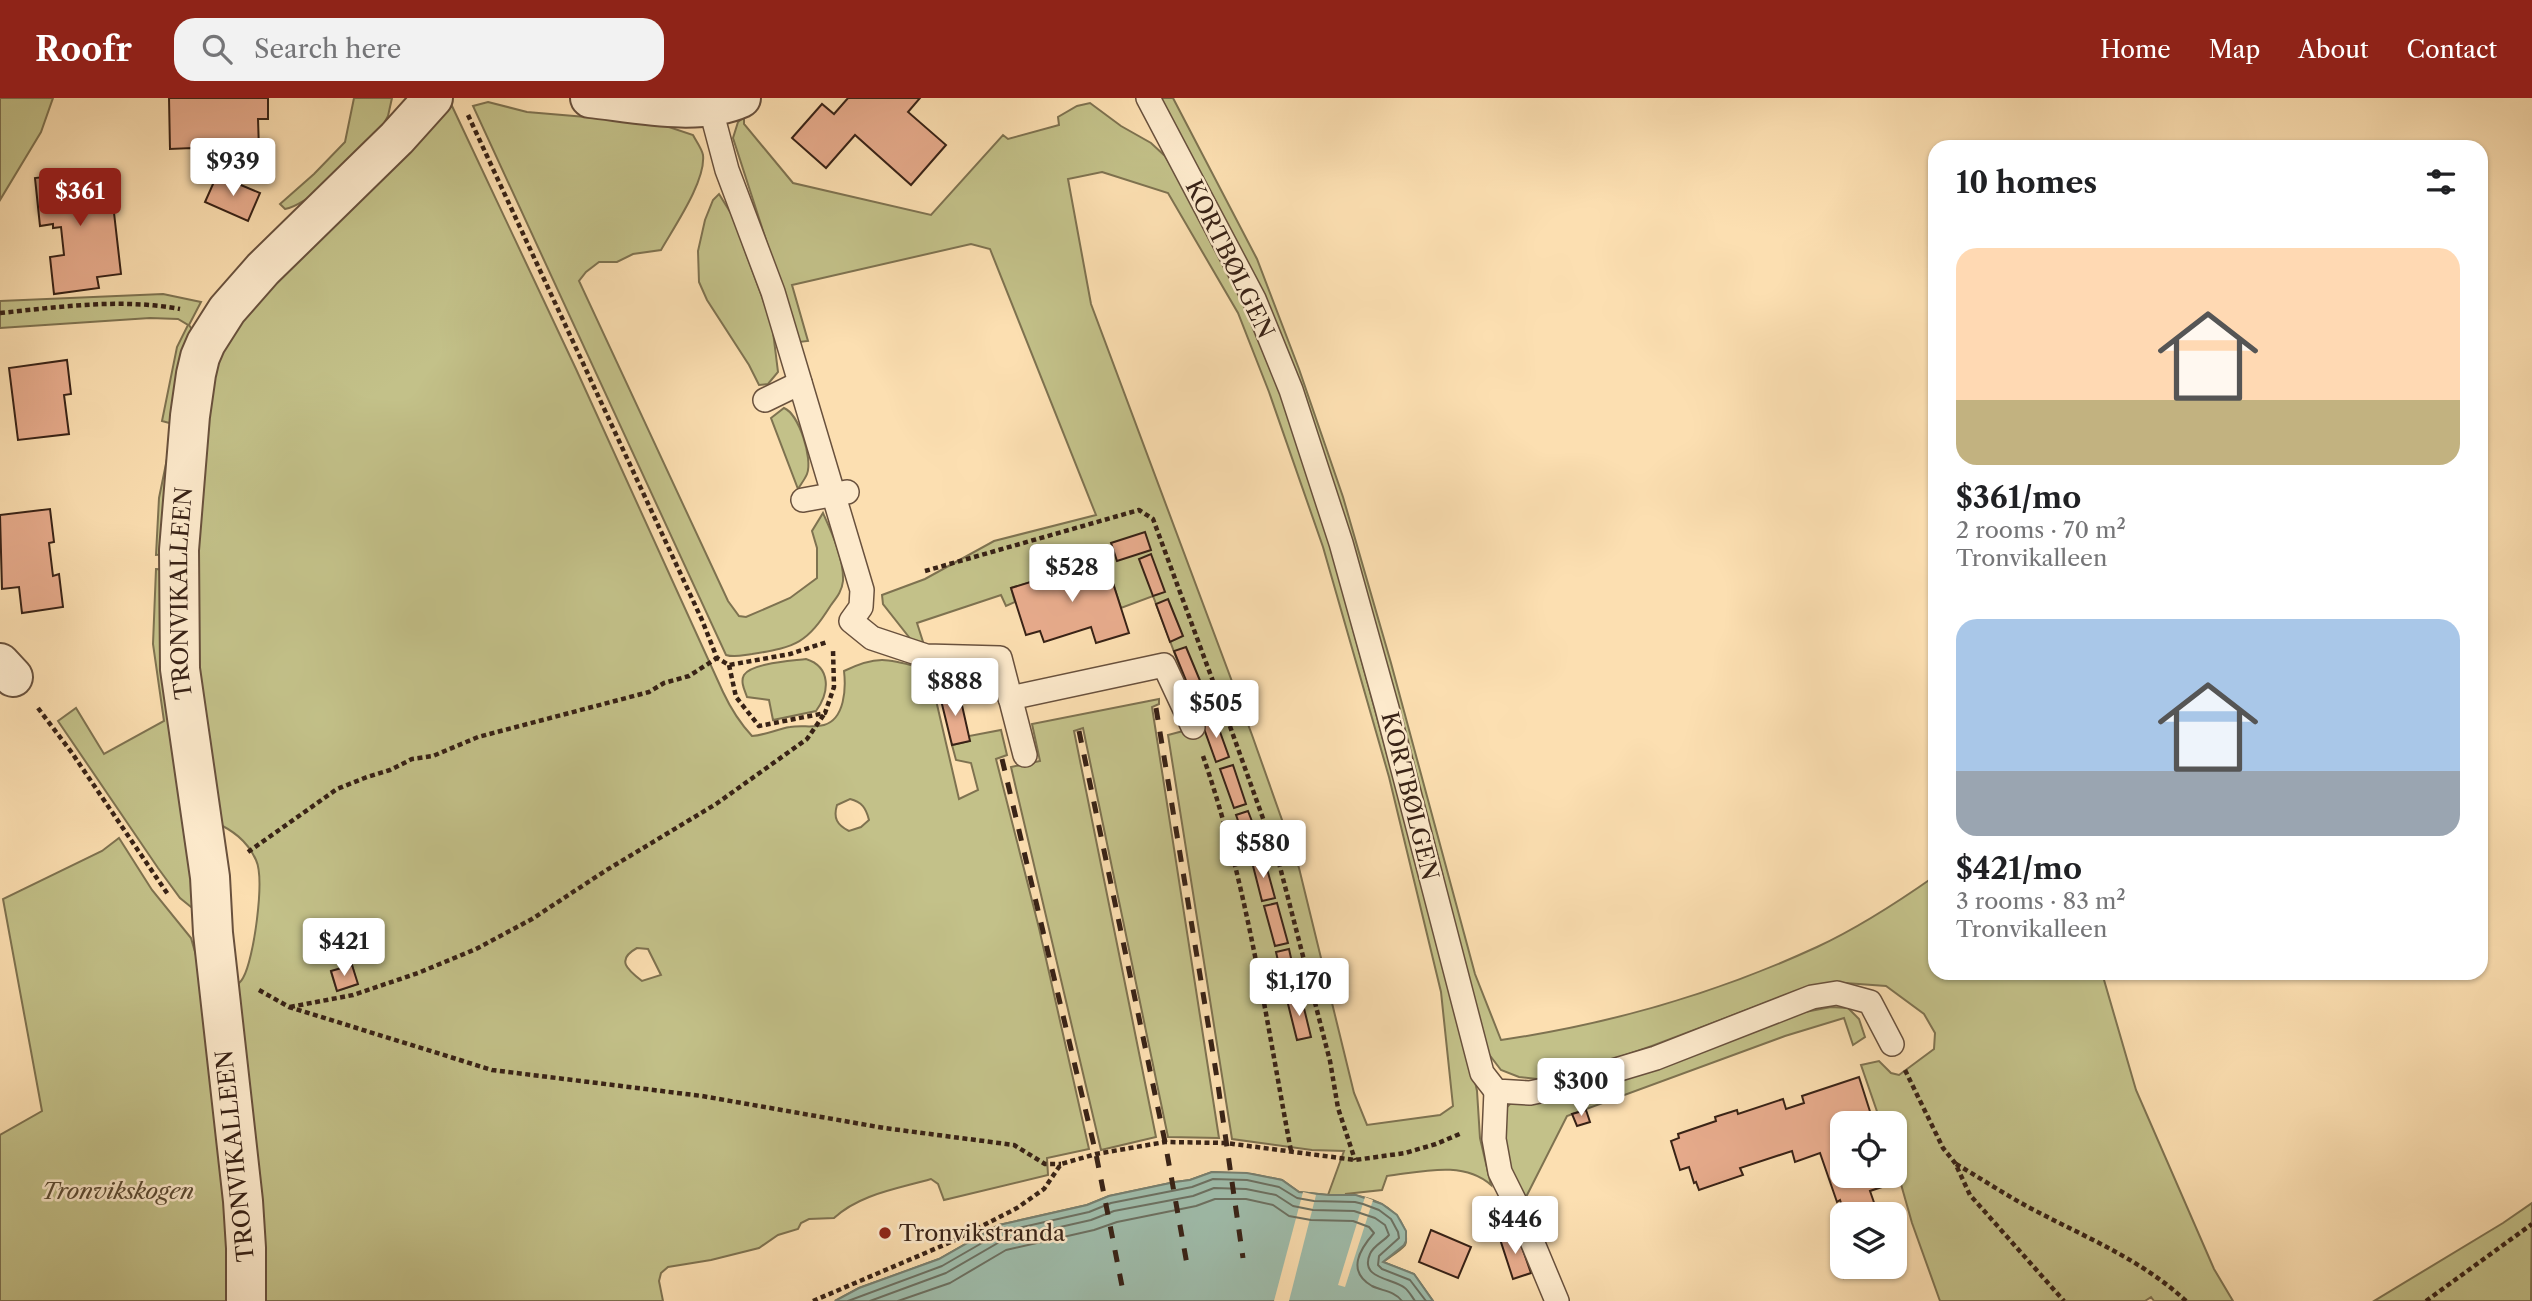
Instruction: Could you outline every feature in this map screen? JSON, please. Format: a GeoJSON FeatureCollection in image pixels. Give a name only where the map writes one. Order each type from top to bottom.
{"type":"FeatureCollection","features":[{"type":"Feature","properties":{"kind":"street"},"geometry":{"type":"LineString","coordinates":[[590,98],[663,106],[726,102]]}},
{"type":"Feature","properties":{"kind":"street","name":"TRONVIKALLEEN"},"geometry":{"type":"LineString","coordinates":[[246,1301],[243,1201],[213,933],[210,877],[180,669],[179,550],[196,374],[200,357],[217,323],[263,269],[397,138],[450,104]]}},
{"type":"Feature","properties":{"kind":"lane","name":"KORTBØLGEN"},"geometry":{"type":"LineString","coordinates":[[1148,98],[1254,299],[1291,390],[1341,543],[1380,682],[1475,1050],[1482,1073],[1496,1091]]}},
{"type":"Feature","properties":{"kind":"lane"},"geometry":{"type":"LineString","coordinates":[[726,102],[727,170],[806,388],[870,588],[851,621],[872,638],[926,656],[1000,658],[1025,755]]}},
{"type":"Feature","properties":{"kind":"lane"},"geometry":{"type":"LineString","coordinates":[[765,400],[806,388]]}},
{"type":"Feature","properties":{"kind":"lane"},"geometry":{"type":"LineString","coordinates":[[803,500],[840,493]]}},
{"type":"Feature","properties":{"kind":"lane"},"geometry":{"type":"LineString","coordinates":[[1010,698],[1164,665],[1193,727]]}},
{"type":"Feature","properties":{"kind":"lane"},"geometry":{"type":"LineString","coordinates":[[1557,1301],[1500,1172],[1494,1139],[1496,1091],[1530,1093],[1563,1086],[1656,1058],[1812,997],[1837,993],[1870,1002],[1892,1044]]}},
{"type":"Feature","properties":{"kind":"path"},"geometry":{"type":"LineString","coordinates":[[289,1007],[353,995],[418,973],[477,949],[532,919],[716,804],[807,738],[825,713],[834,687],[833,639],[790,654],[729,665],[717,658],[702,620],[450,104]]}},
{"type":"Feature","properties":{"kind":"path"},"geometry":{"type":"LineString","coordinates":[[0,313],[92,304],[154,304],[194,312],[217,323]]}},
{"type":"Feature","properties":{"kind":"path"},"geometry":{"type":"LineString","coordinates":[[210,877],[337,789],[412,759],[433,756],[478,737],[649,692],[664,683],[689,677],[717,658]]}},
{"type":"Feature","properties":{"kind":"path"},"geometry":{"type":"LineString","coordinates":[[729,665],[736,697],[759,726],[825,713]]}},
{"type":"Feature","properties":{"kind":"path"},"geometry":{"type":"LineString","coordinates":[[7,670],[72,753],[172,900],[213,933]]}},
{"type":"Feature","properties":{"kind":"path"},"geometry":{"type":"LineString","coordinates":[[1193,727],[1223,816],[1235,867],[1291,1151]]}},
{"type":"Feature","properties":{"kind":"path"},"geometry":{"type":"LineString","coordinates":[[251,980],[258,989],[289,1007],[492,1070],[702,1096],[884,1128],[1014,1145],[1045,1164],[1061,1164],[1096,1154],[1165,1142],[1226,1143],[1355,1160],[1405,1153],[1436,1144],[1477,1126],[1496,1091]]}},
{"type":"Feature","properties":{"kind":"path"},"geometry":{"type":"LineString","coordinates":[[1892,1044],[1943,1148],[1955,1163],[1970,1195],[2064,1301]]}},
{"type":"Feature","properties":{"kind":"path"},"geometry":{"type":"LineString","coordinates":[[1955,1163],[2033,1210],[2099,1241],[2143,1268],[2186,1301]]}},
{"type":"Feature","properties":{"kind":"path"},"geometry":{"type":"LineString","coordinates":[[813,1301],[951,1242],[1017,1208],[1044,1189],[1061,1164]]}},
{"type":"Feature","properties":{"kind":"path"},"geometry":{"type":"LineString","coordinates":[[2426,1301],[2532,1224]]}},
{"type":"Feature","properties":{"kind":"green space"},"geometry":{"type":"Polygon","coordinates":[[[0,98],[53,98],[41,132],[0,200],[0,98]]]}},
{"type":"Feature","properties":{"kind":"green space"},"geometry":{"type":"Polygon","coordinates":[[[354,98],[392,98],[388,116],[381,129],[322,187],[297,205],[285,209],[280,204],[345,142],[354,98]]]}},
{"type":"Feature","properties":{"kind":"green space"},"geometry":{"type":"Polygon","coordinates":[[[1160,98],[1173,98],[1257,259],[1299,369],[1343,497],[1475,974],[1501,1040],[1623,1016],[1741,979],[1848,932],[1928,881],[1928,980],[2104,980],[2136,1090],[2214,1269],[2233,1301],[2154,1301],[2151,1297],[2145,1301],[1940,1301],[1902,1188],[1907,1188],[1907,1111],[1877,1111],[1861,1065],[1879,1061],[1891,1073],[1899,1075],[1934,1049],[1935,1033],[1924,1014],[1886,986],[1845,983],[1794,992],[1576,1072],[1537,1079],[1519,1077],[1501,1070],[1488,1053],[1370,608],[1160,98]]]}},
{"type":"Feature","properties":{"kind":"green space"},"geometry":{"type":"Polygon","coordinates":[[[488,102],[527,112],[657,123],[693,135],[703,155],[700,178],[661,250],[633,254],[617,262],[599,262],[579,281],[728,601],[739,616],[746,617],[790,598],[817,578],[817,548],[812,531],[823,513],[839,555],[843,573],[842,585],[823,618],[799,641],[780,649],[739,656],[726,655],[473,106],[488,102]]]}},
{"type":"Feature","properties":{"kind":"green space"},"geometry":{"type":"Polygon","coordinates":[[[1090,103],[1121,126],[1151,143],[1165,156],[1200,215],[1244,301],[1285,404],[1321,511],[1472,1067],[1477,1091],[1480,1138],[1491,1185],[1468,1172],[1427,1170],[1387,1176],[1382,1190],[1345,1194],[1380,1203],[1400,1220],[1405,1232],[1405,1245],[1383,1262],[1414,1274],[1433,1301],[835,1301],[859,1288],[939,1259],[999,1225],[1087,1205],[1109,1196],[1190,1180],[1212,1172],[1252,1174],[1282,1180],[1299,1192],[1328,1195],[1344,1151],[1312,1150],[1232,1139],[1168,735],[1202,726],[1153,596],[1121,608],[1102,560],[1011,588],[1015,602],[1006,606],[1001,595],[917,623],[924,645],[916,646],[883,604],[882,595],[925,579],[994,541],[1096,515],[990,249],[971,244],[792,285],[808,341],[799,342],[733,138],[738,122],[744,117],[744,124],[793,183],[931,215],[1003,135],[1008,139],[1059,125],[1058,117],[1077,106],[1090,103]],[[1102,172],[1068,179],[1091,304],[1299,868],[1354,1093],[1367,1125],[1440,1115],[1453,1106],[1441,992],[1389,777],[1323,547],[1269,392],[1238,313],[1168,193],[1102,172]]]}},
{"type":"Feature","properties":{"kind":"green space"},"geometry":{"type":"Polygon","coordinates":[[[452,106],[576,369],[723,692],[752,736],[790,727],[820,726],[831,722],[843,702],[844,671],[877,660],[895,661],[929,670],[959,799],[978,790],[971,763],[956,760],[952,745],[969,741],[969,736],[1001,730],[1007,755],[996,759],[1039,928],[1089,1149],[1047,1158],[1048,1175],[944,1200],[938,1184],[931,1179],[892,1189],[855,1203],[834,1218],[809,1219],[801,1223],[798,1229],[778,1235],[759,1248],[668,1267],[661,1273],[659,1281],[663,1301],[263,1301],[232,989],[243,978],[251,954],[259,901],[258,870],[256,860],[243,841],[213,821],[190,655],[195,468],[218,341],[414,138],[452,106]],[[850,799],[837,805],[836,814],[839,824],[849,831],[861,827],[869,820],[863,806],[850,799]],[[637,948],[630,952],[625,961],[626,965],[642,981],[661,975],[648,949],[637,948]],[[352,965],[331,972],[337,991],[357,984],[352,965]]]}},
{"type":"Feature","properties":{"kind":"green space"},"geometry":{"type":"Polygon","coordinates":[[[719,194],[732,215],[772,324],[778,372],[768,384],[759,385],[707,300],[699,282],[698,251],[705,220],[713,200],[719,194]]]}},
{"type":"Feature","properties":{"kind":"green space"},"geometry":{"type":"Polygon","coordinates":[[[163,294],[201,302],[189,325],[193,331],[173,424],[162,421],[177,347],[188,325],[178,319],[150,318],[0,328],[0,301],[163,294]]]}},
{"type":"Feature","properties":{"kind":"green space"},"geometry":{"type":"Polygon","coordinates":[[[784,408],[795,419],[808,458],[807,474],[798,489],[771,418],[784,408]]]}},
{"type":"Feature","properties":{"kind":"green space"},"geometry":{"type":"Polygon","coordinates":[[[168,454],[166,554],[156,555],[159,498],[168,454]]]}},
{"type":"Feature","properties":{"kind":"green space"},"geometry":{"type":"Polygon","coordinates":[[[156,569],[170,570],[196,906],[191,907],[180,898],[158,868],[58,721],[76,708],[104,754],[164,721],[153,644],[156,569]]]}},
{"type":"Feature","properties":{"kind":"green space"},"geometry":{"type":"Polygon","coordinates":[[[806,659],[820,668],[826,681],[824,696],[816,711],[773,720],[769,700],[747,697],[743,681],[748,671],[773,663],[806,659]]]}},
{"type":"Feature","properties":{"kind":"green space"},"geometry":{"type":"Polygon","coordinates":[[[1159,699],[1159,704],[1152,707],[1219,1138],[1168,1137],[1083,728],[1074,731],[1156,1137],[1101,1150],[1011,767],[1040,761],[1032,724],[1159,699]]]}},
{"type":"Feature","properties":{"kind":"green space","name":"Tronvikskogen"},"geometry":{"type":"Polygon","coordinates":[[[119,838],[152,890],[191,938],[204,983],[224,1118],[229,1301],[0,1301],[0,1135],[42,1111],[3,899],[102,851],[119,838]]]}},
{"type":"Feature","properties":{"kind":"green space"},"geometry":{"type":"Polygon","coordinates":[[[1831,1007],[1848,1008],[1859,1019],[1865,1037],[1853,1045],[1844,1018],[1785,1036],[1567,1116],[1522,1205],[1503,1152],[1505,1109],[1515,1099],[1805,1012],[1831,1007]]]}},
{"type":"Feature","properties":{"kind":"green space"},"geometry":{"type":"Polygon","coordinates":[[[2532,1203],[2531,1301],[2374,1301],[2503,1223],[2532,1203]]]}},
{"type":"Feature","properties":{"kind":"water"},"geometry":{"type":"Polygon","coordinates":[[[1212,1172],[1247,1173],[1282,1180],[1299,1192],[1356,1195],[1382,1204],[1397,1215],[1406,1231],[1404,1245],[1383,1262],[1414,1274],[1433,1301],[835,1301],[859,1288],[939,1259],[999,1225],[1087,1205],[1109,1196],[1190,1180],[1212,1172]]]}},
{"type":"Feature","properties":{"kind":"pier"},"geometry":{"type":"Polygon","coordinates":[[[1303,1192],[1316,1195],[1289,1301],[1274,1301],[1303,1192]]]}},
{"type":"Feature","properties":{"kind":"pier"},"geometry":{"type":"Polygon","coordinates":[[[1365,1197],[1373,1200],[1345,1287],[1338,1285],[1365,1197]]]}},
{"type":"Feature","properties":{"kind":"building"},"geometry":{"type":"Polygon","coordinates":[[[169,98],[268,98],[268,119],[258,119],[259,150],[247,149],[247,168],[192,169],[192,148],[170,149],[169,98]]]}},
{"type":"Feature","properties":{"kind":"building"},"geometry":{"type":"Polygon","coordinates":[[[848,98],[920,98],[908,112],[946,145],[911,185],[855,135],[826,168],[792,138],[822,104],[834,114],[848,98]]]}},
{"type":"Feature","properties":{"kind":"building"},"geometry":{"type":"Polygon","coordinates":[[[109,169],[121,274],[97,277],[99,288],[54,294],[50,257],[64,255],[61,227],[53,228],[53,224],[40,226],[35,178],[109,169]]]}},
{"type":"Feature","properties":{"kind":"building"},"geometry":{"type":"Polygon","coordinates":[[[217,175],[260,193],[248,221],[205,202],[217,175]]]}},
{"type":"Feature","properties":{"kind":"building"},"geometry":{"type":"Polygon","coordinates":[[[67,360],[71,394],[64,395],[69,434],[18,440],[9,368],[67,360]]]}},
{"type":"Feature","properties":{"kind":"building"},"geometry":{"type":"Polygon","coordinates":[[[50,509],[54,542],[49,543],[53,576],[59,574],[63,607],[22,613],[19,587],[2,589],[0,515],[50,509]]]}},
{"type":"Feature","properties":{"kind":"building"},"geometry":{"type":"Polygon","coordinates":[[[1145,532],[1151,550],[1117,561],[1111,543],[1145,532]]]}},
{"type":"Feature","properties":{"kind":"building"},"geometry":{"type":"Polygon","coordinates":[[[1151,554],[1165,592],[1153,596],[1139,559],[1151,554]]]}},
{"type":"Feature","properties":{"kind":"building"},"geometry":{"type":"Polygon","coordinates":[[[1102,560],[1109,580],[1112,580],[1129,633],[1096,643],[1091,627],[1044,642],[1040,631],[1026,635],[1011,588],[1102,560]]]}},
{"type":"Feature","properties":{"kind":"building"},"geometry":{"type":"Polygon","coordinates":[[[1168,599],[1183,636],[1170,642],[1156,604],[1168,599]]]}},
{"type":"Feature","properties":{"kind":"building"},"geometry":{"type":"Polygon","coordinates":[[[1186,647],[1201,683],[1189,688],[1174,651],[1186,647]]]}},
{"type":"Feature","properties":{"kind":"building"},"geometry":{"type":"Polygon","coordinates":[[[1204,688],[1213,713],[1200,717],[1192,693],[1204,688]]]}},
{"type":"Feature","properties":{"kind":"building"},"geometry":{"type":"Polygon","coordinates":[[[959,692],[970,741],[952,745],[940,696],[959,692]]]}},
{"type":"Feature","properties":{"kind":"building"},"geometry":{"type":"Polygon","coordinates":[[[1215,718],[1229,757],[1216,762],[1202,723],[1215,718]]]}},
{"type":"Feature","properties":{"kind":"building"},"geometry":{"type":"Polygon","coordinates":[[[1233,765],[1246,804],[1234,808],[1220,769],[1233,765]]]}},
{"type":"Feature","properties":{"kind":"building"},"geometry":{"type":"Polygon","coordinates":[[[1248,811],[1263,850],[1250,854],[1236,815],[1248,811]]]}},
{"type":"Feature","properties":{"kind":"building"},"geometry":{"type":"Polygon","coordinates":[[[1264,858],[1275,898],[1262,901],[1252,862],[1264,858]]]}},
{"type":"Feature","properties":{"kind":"building"},"geometry":{"type":"Polygon","coordinates":[[[1277,903],[1288,943],[1275,946],[1264,906],[1277,903]]]}},
{"type":"Feature","properties":{"kind":"building"},"geometry":{"type":"Polygon","coordinates":[[[1289,949],[1298,990],[1285,992],[1276,952],[1289,949]]]}},
{"type":"Feature","properties":{"kind":"building"},"geometry":{"type":"Polygon","coordinates":[[[352,965],[358,984],[337,991],[331,971],[352,965]]]}},
{"type":"Feature","properties":{"kind":"building"},"geometry":{"type":"Polygon","coordinates":[[[1301,996],[1311,1037],[1297,1040],[1287,1000],[1301,996]]]}},
{"type":"Feature","properties":{"kind":"building"},"geometry":{"type":"Polygon","coordinates":[[[1859,1077],[1870,1111],[1830,1111],[1830,1182],[1820,1153],[1795,1162],[1792,1151],[1740,1168],[1743,1175],[1699,1190],[1689,1167],[1680,1170],[1671,1141],[1679,1138],[1678,1134],[1716,1121],[1715,1117],[1737,1110],[1738,1114],[1783,1099],[1786,1109],[1804,1103],[1802,1096],[1859,1077]]]}},
{"type":"Feature","properties":{"kind":"building"},"geometry":{"type":"Polygon","coordinates":[[[1586,1110],[1590,1122],[1577,1126],[1572,1114],[1586,1110]]]}},
{"type":"Feature","properties":{"kind":"building"},"geometry":{"type":"Polygon","coordinates":[[[1832,1188],[1879,1188],[1870,1191],[1874,1202],[1837,1202],[1832,1188]]]}},
{"type":"Feature","properties":{"kind":"building"},"geometry":{"type":"Polygon","coordinates":[[[1431,1230],[1471,1247],[1458,1278],[1419,1262],[1431,1230]]]}},
{"type":"Feature","properties":{"kind":"building"},"geometry":{"type":"Polygon","coordinates":[[[1517,1233],[1531,1273],[1513,1279],[1500,1239],[1517,1233]]]}},
{"type":"Feature","properties":{"kind":"railway"},"geometry":{"type":"LineString","coordinates":[[1156,708],[1217,1078],[1243,1258]]}},
{"type":"Feature","properties":{"kind":"railway"},"geometry":{"type":"LineString","coordinates":[[1079,731],[1165,1142],[1188,1270]]}},
{"type":"Feature","properties":{"kind":"railway"},"geometry":{"type":"LineString","coordinates":[[1002,759],[1096,1154],[1122,1286]]}},
{"type":"Feature","properties":{"kind":"place","name":"Tronvikstranda"},"geometry":{"type":"Point","coordinates":[885,1233]}}]}
